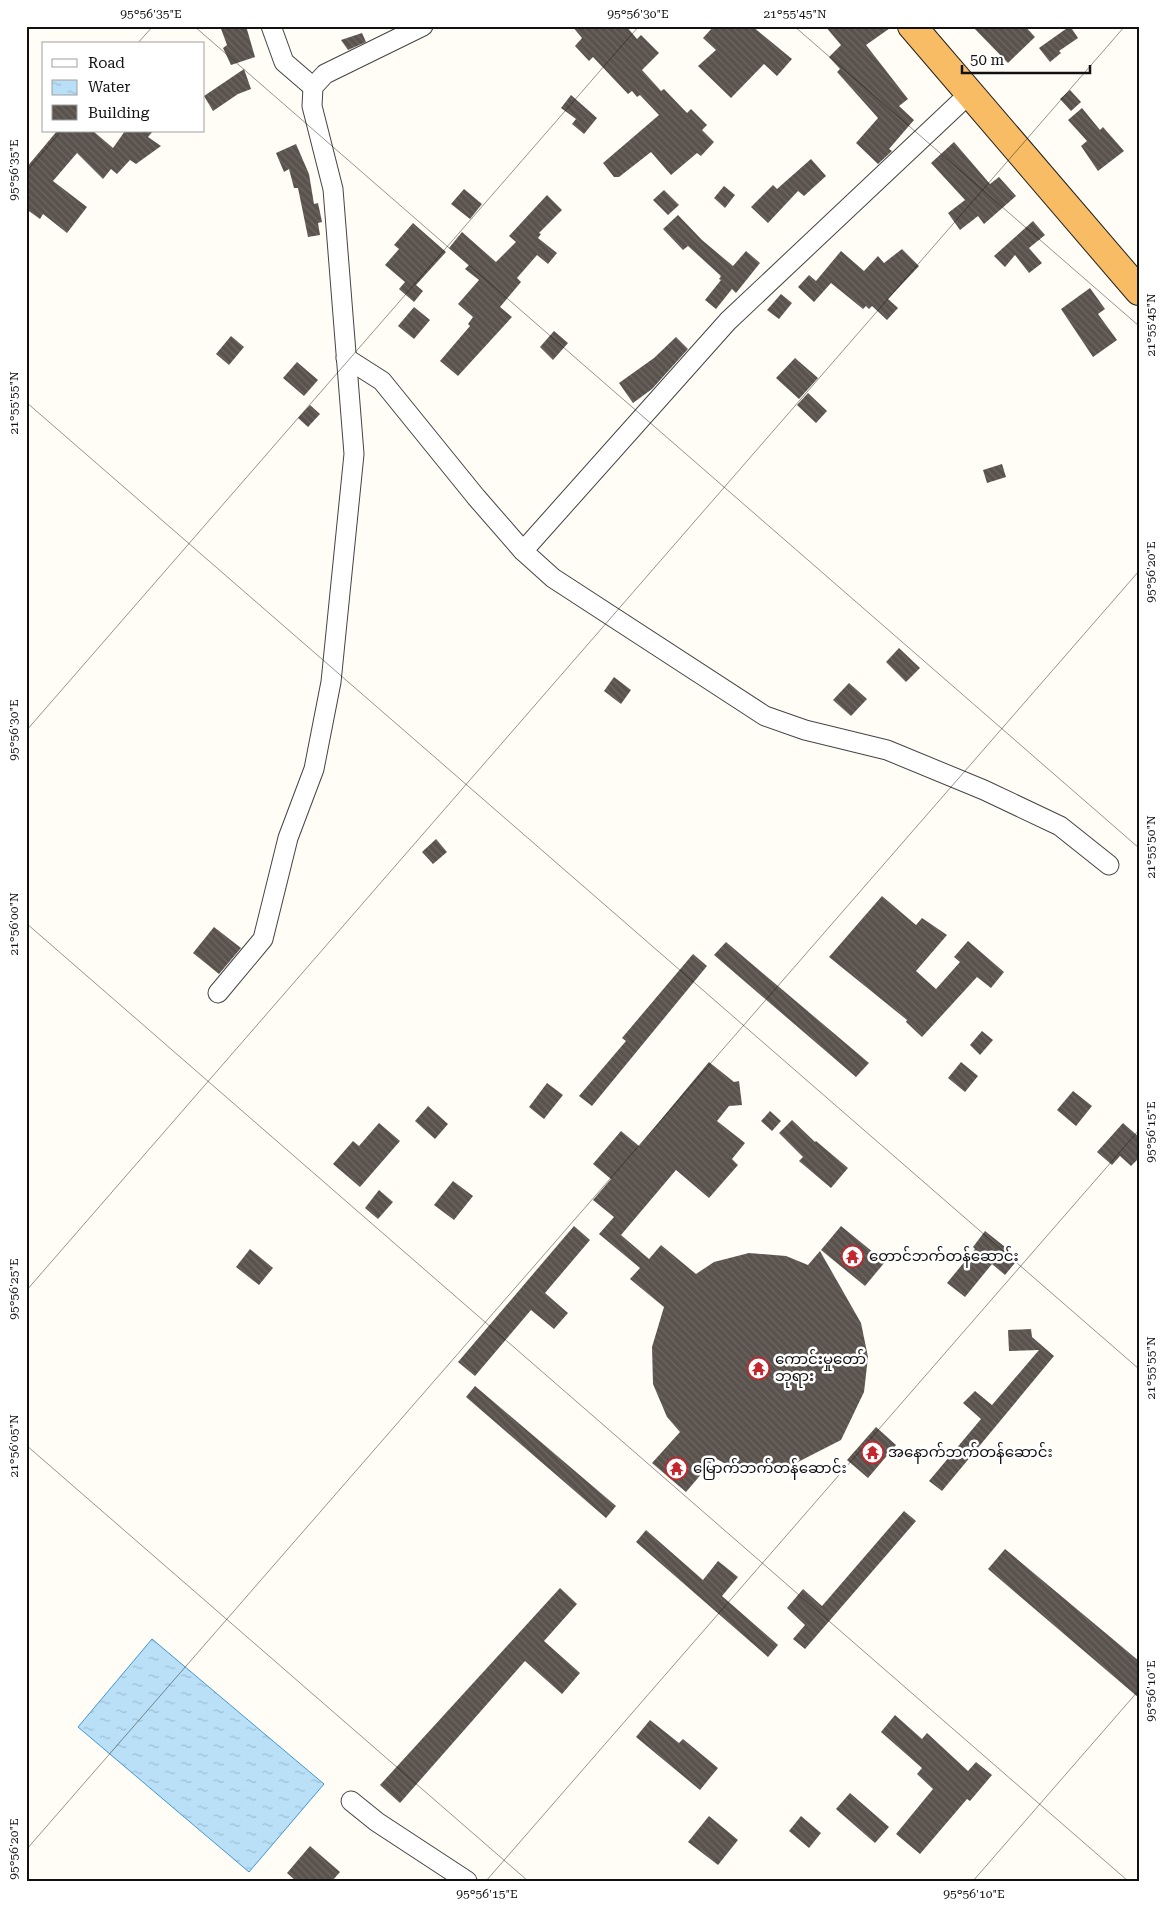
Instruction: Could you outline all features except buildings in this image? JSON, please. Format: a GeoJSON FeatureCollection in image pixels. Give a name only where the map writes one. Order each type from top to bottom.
{"type":"FeatureCollection","features":[{"type":"Feature","properties":{"kind":"highway"},"geometry":{"type":"LineString","coordinates":[[912,26],[1139,292]]}},
{"type":"Feature","properties":{"kind":"street"},"geometry":{"type":"LineString","coordinates":[[271,26],[284,62],[313,87]]}},
{"type":"Feature","properties":{"kind":"street"},"geometry":{"type":"LineString","coordinates":[[218,994],[263,939],[288,838],[314,769],[331,682],[354,454],[333,189],[312,106],[313,87],[326,74],[423,26]]}},
{"type":"Feature","properties":{"kind":"street"},"geometry":{"type":"LineString","coordinates":[[523,551],[728,321],[970,93]]}},
{"type":"Feature","properties":{"kind":"street"},"geometry":{"type":"LineString","coordinates":[[346,358],[382,381],[476,497],[523,551],[553,578],[765,716],[805,730],[887,750],[984,790],[1060,826],[1109,865]]}},
{"type":"Feature","properties":{"kind":"street"},"geometry":{"type":"LineString","coordinates":[[351,1801],[377,1822],[467,1881]]}},
{"type":"Feature","properties":{"kind":"water"},"geometry":{"type":"Polygon","coordinates":[[[152,1639],[324,1784],[249,1872],[78,1727],[152,1639]]]}},
{"type":"Feature","properties":{"kind":"place","name":"တောင်ဘက်တန်ဆောင်း"},"geometry":{"type":"Point","coordinates":[853,1256]}},
{"type":"Feature","properties":{"kind":"place","name":"ကောင်းမှုတော် ဘုရား"},"geometry":{"type":"Point","coordinates":[759,1368]}},
{"type":"Feature","properties":{"kind":"place","name":"အနောက်ဘက်တန်ဆောင်း"},"geometry":{"type":"Point","coordinates":[872,1452]}},
{"type":"Feature","properties":{"kind":"place","name":"မြောက်ဘက်တန်ဆောင်း"},"geometry":{"type":"Point","coordinates":[677,1468]}}]}
